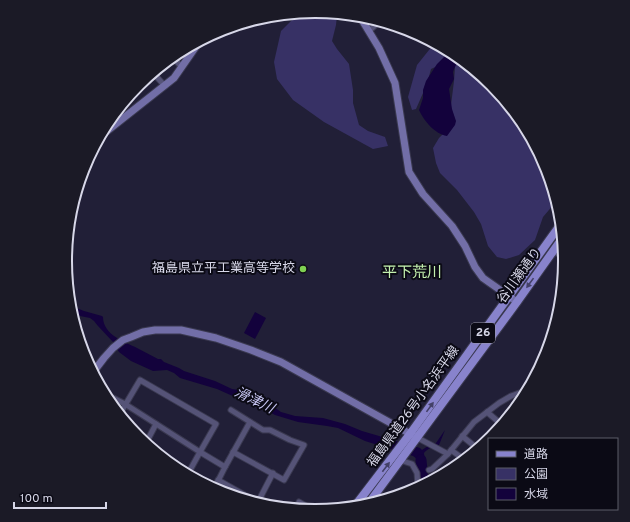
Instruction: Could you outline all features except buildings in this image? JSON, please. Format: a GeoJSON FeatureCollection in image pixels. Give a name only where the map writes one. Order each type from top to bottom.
{"type":"FeatureCollection","features":[{"type":"Feature","properties":{"kind":"main road","name":"福島県道26号小名浜平線"},"geometry":{"type":"LineString","coordinates":[[360,499],[400,456],[509,296],[556,231]]}},
{"type":"Feature","properties":{"kind":"main road","name":"谷川瀬通り"},"geometry":{"type":"LineString","coordinates":[[412,438],[517,302],[557,245]]}},
{"type":"Feature","properties":{"kind":"main road","name":"26"},"geometry":{"type":"LineString","coordinates":[[373,497],[400,456]]}},
{"type":"Feature","properties":{"kind":"street"},"geometry":{"type":"LineString","coordinates":[[364,23],[379,48],[395,83],[409,172],[423,194],[452,226],[465,246],[475,267],[483,278],[517,302]]}},
{"type":"Feature","properties":{"kind":"street"},"geometry":{"type":"LineString","coordinates":[[369,32],[376,26]]}},
{"type":"Feature","properties":{"kind":"street"},"geometry":{"type":"LineString","coordinates":[[113,127],[166,86],[174,78],[192,52]]}},
{"type":"Feature","properties":{"kind":"street"},"geometry":{"type":"LineString","coordinates":[[176,61],[182,67]]}},
{"type":"Feature","properties":{"kind":"street"},"geometry":{"type":"LineString","coordinates":[[157,77],[166,86]]}},
{"type":"Feature","properties":{"kind":"street"},"geometry":{"type":"LineString","coordinates":[[553,251],[558,253]]}},
{"type":"Feature","properties":{"kind":"street"},"geometry":{"type":"LineString","coordinates":[[97,367],[112,348],[124,340],[143,332],[154,330],[181,330],[216,338],[281,362],[412,438],[459,457]]}},
{"type":"Feature","properties":{"kind":"street"},"geometry":{"type":"LineString","coordinates":[[122,409],[140,380],[216,424],[190,469]]}},
{"type":"Feature","properties":{"kind":"street"},"geometry":{"type":"LineString","coordinates":[[429,470],[432,469],[449,452],[474,422],[511,396],[519,393]]}},
{"type":"Feature","properties":{"kind":"street"},"geometry":{"type":"LineString","coordinates":[[115,399],[225,467]]}},
{"type":"Feature","properties":{"kind":"street"},"geometry":{"type":"LineString","coordinates":[[231,410],[263,430],[270,430],[304,445],[284,480],[233,452]]}},
{"type":"Feature","properties":{"kind":"street"},"geometry":{"type":"LineString","coordinates":[[487,412],[498,421]]}},
{"type":"Feature","properties":{"kind":"street"},"geometry":{"type":"LineString","coordinates":[[217,483],[250,422]]}},
{"type":"Feature","properties":{"kind":"street"},"geometry":{"type":"LineString","coordinates":[[149,438],[156,424]]}},
{"type":"Feature","properties":{"kind":"street"},"geometry":{"type":"LineString","coordinates":[[462,436],[474,445]]}},
{"type":"Feature","properties":{"kind":"street"},"geometry":{"type":"LineString","coordinates":[[400,456],[412,464],[417,473],[418,481]]}},
{"type":"Feature","properties":{"kind":"street"},"geometry":{"type":"LineString","coordinates":[[260,498],[273,473]]}},
{"type":"Feature","properties":{"kind":"street"},"geometry":{"type":"LineString","coordinates":[[218,480],[238,491]]}},
{"type":"Feature","properties":{"kind":"green space"},"geometry":{"type":"Polygon","coordinates":[[[315,18],[337,19],[332,41],[349,64],[353,90],[353,103],[359,125],[368,131],[385,137],[388,146],[373,149],[324,122],[293,100],[277,79],[274,62],[281,31],[293,19],[315,18]]]}},
{"type":"Feature","properties":{"kind":"green space"},"geometry":{"type":"Polygon","coordinates":[[[431,48],[463,68],[487,89],[508,113],[533,154],[540,168],[552,207],[543,217],[535,240],[519,255],[506,259],[497,257],[488,246],[481,224],[474,212],[457,190],[440,173],[436,163],[433,148],[439,138],[448,129],[455,67],[446,62],[431,69],[427,84],[416,109],[412,110],[408,97],[417,65],[431,48]]]}},
{"type":"Feature","properties":{"kind":"water"},"geometry":{"type":"Polygon","coordinates":[[[445,56],[458,64],[454,69],[454,79],[449,89],[452,109],[456,121],[455,125],[447,136],[434,130],[419,110],[426,81],[437,64],[445,56]]]}},
{"type":"Feature","properties":{"kind":"water"},"geometry":{"type":"Polygon","coordinates":[[[77,308],[102,316],[107,329],[121,340],[184,371],[215,381],[232,389],[239,390],[260,401],[265,401],[281,412],[295,416],[323,418],[420,448],[422,450],[436,443],[445,430],[439,445],[424,453],[426,473],[420,474],[417,459],[413,456],[365,441],[338,428],[298,422],[275,415],[252,403],[246,402],[217,389],[180,378],[167,370],[153,371],[131,361],[119,352],[113,342],[94,321],[90,318],[78,315],[77,308]]]}},
{"type":"Feature","properties":{"kind":"water"},"geometry":{"type":"Polygon","coordinates":[[[255,312],[266,318],[255,339],[244,333],[255,312]]]}},
{"type":"Feature","properties":{"kind":"waterway","name":"滑津川"},"geometry":{"type":"LineString","coordinates":[[421,460],[423,479]]}},
{"type":"Feature","properties":{"kind":"place","name":"福島県立平工業高等学校"},"geometry":{"type":"Point","coordinates":[303,269]}},
{"type":"Feature","properties":{"kind":"district","name":"平下荒川"},"geometry":{"type":"Point","coordinates":[412,273]}}]}
